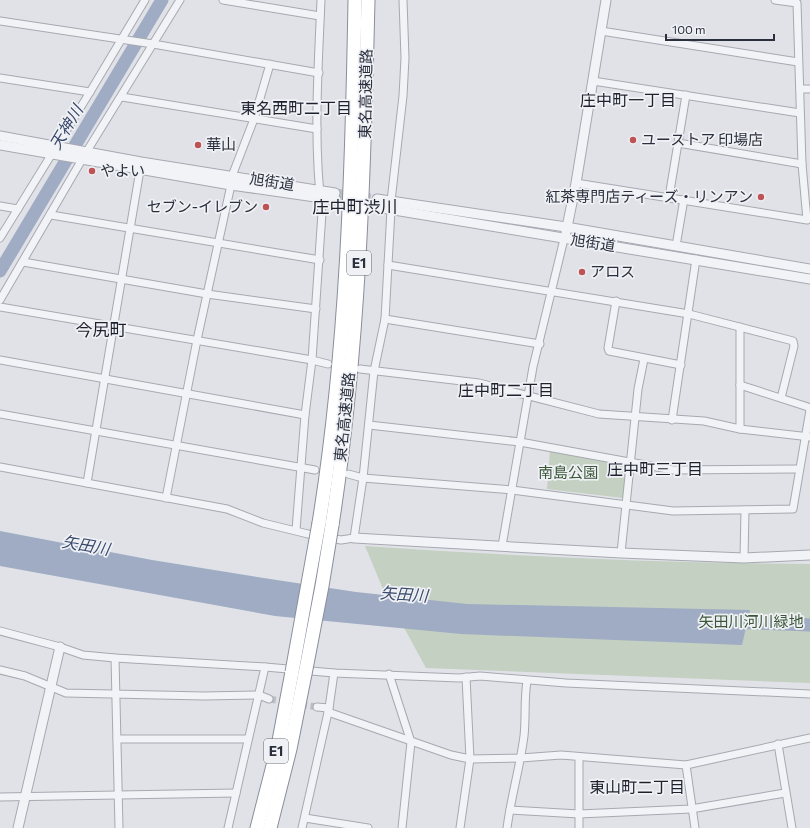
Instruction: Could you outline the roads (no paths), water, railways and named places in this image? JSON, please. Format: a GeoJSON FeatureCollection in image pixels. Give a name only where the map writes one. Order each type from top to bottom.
{"type":"FeatureCollection","features":[{"type":"Feature","properties":{"kind":"highway","name":"東名高速道路"},"geometry":{"type":"LineString","coordinates":[[258,828],[278,746],[322,586],[334,403],[349,223],[355,0]]}},
{"type":"Feature","properties":{"kind":"highway","name":"東名高速道路"},"geometry":{"type":"LineString","coordinates":[[325,524],[347,406],[362,223],[368,0]]}},
{"type":"Feature","properties":{"kind":"highway","name":"東名高速道路"},"geometry":{"type":"LineString","coordinates":[[270,828],[290,749],[298,673]]}},
{"type":"Feature","properties":{"kind":"street"},"geometry":{"type":"LineString","coordinates":[[0,238],[57,150],[90,92],[124,40],[145,0]]}},
{"type":"Feature","properties":{"kind":"street"},"geometry":{"type":"LineString","coordinates":[[0,300],[51,215],[82,155],[122,97],[150,44],[180,0]]}},
{"type":"Feature","properties":{"kind":"street"},"geometry":{"type":"LineString","coordinates":[[222,0],[320,16]]}},
{"type":"Feature","properties":{"kind":"street"},"geometry":{"type":"LineString","coordinates":[[296,530],[300,467],[312,360],[320,260],[322,213],[319,194],[317,129],[321,0]]}},
{"type":"Feature","properties":{"kind":"street"},"geometry":{"type":"LineString","coordinates":[[354,538],[363,478],[374,371],[384,319],[391,206],[403,96],[405,58],[403,0]]}},
{"type":"Feature","properties":{"kind":"street"},"geometry":{"type":"LineString","coordinates":[[502,546],[528,394],[553,291],[576,183],[606,0]]}},
{"type":"Feature","properties":{"kind":"street"},"geometry":{"type":"LineString","coordinates":[[576,183],[684,199],[807,220],[802,164],[797,3],[775,0]]}},
{"type":"Feature","properties":{"kind":"street"},"geometry":{"type":"LineString","coordinates":[[0,21],[150,44],[319,73]]}},
{"type":"Feature","properties":{"kind":"street"},"geometry":{"type":"LineString","coordinates":[[601,31],[798,62]]}},
{"type":"Feature","properties":{"kind":"street"},"geometry":{"type":"LineString","coordinates":[[166,498],[197,340],[232,181],[254,119],[270,64]]}},
{"type":"Feature","properties":{"kind":"street"},"geometry":{"type":"LineString","coordinates":[[0,78],[90,92]]}},
{"type":"Feature","properties":{"kind":"street"},"geometry":{"type":"LineString","coordinates":[[593,81],[800,114]]}},
{"type":"Feature","properties":{"kind":"street"},"geometry":{"type":"LineString","coordinates":[[800,89],[810,89]]}},
{"type":"Feature","properties":{"kind":"street"},"geometry":{"type":"LineString","coordinates":[[669,197],[686,95]]}},
{"type":"Feature","properties":{"kind":"street"},"geometry":{"type":"LineString","coordinates":[[122,97],[317,129]]}},
{"type":"Feature","properties":{"kind":"street"},"geometry":{"type":"LineString","coordinates":[[0,136],[82,155],[232,181]]}},
{"type":"Feature","properties":{"kind":"street"},"geometry":{"type":"LineString","coordinates":[[678,143],[802,164]]}},
{"type":"Feature","properties":{"kind":"street"},"geometry":{"type":"LineString","coordinates":[[0,145],[57,150]]}},
{"type":"Feature","properties":{"kind":"street"},"geometry":{"type":"LineString","coordinates":[[82,155],[140,170],[232,181]]}},
{"type":"Feature","properties":{"kind":"street"},"geometry":{"type":"LineString","coordinates":[[87,483],[140,170]]}},
{"type":"Feature","properties":{"kind":"street","name":"旭街道"},"geometry":{"type":"LineString","coordinates":[[232,181],[336,197]]}},
{"type":"Feature","properties":{"kind":"street"},"geometry":{"type":"LineString","coordinates":[[676,246],[684,199]]}},
{"type":"Feature","properties":{"kind":"street","name":"旭街道"},"geometry":{"type":"LineString","coordinates":[[377,203],[564,239],[696,259],[810,279]]}},
{"type":"Feature","properties":{"kind":"street"},"geometry":{"type":"LineString","coordinates":[[0,206],[18,209]]}},
{"type":"Feature","properties":{"kind":"street","name":"旭街道"},"geometry":{"type":"LineString","coordinates":[[391,206],[566,227],[810,269]]}},
{"type":"Feature","properties":{"kind":"street"},"geometry":{"type":"LineString","coordinates":[[51,215],[218,245],[320,260]]}},
{"type":"Feature","properties":{"kind":"street"},"geometry":{"type":"LineString","coordinates":[[672,420],[696,259]]}},
{"type":"Feature","properties":{"kind":"street"},"geometry":{"type":"LineString","coordinates":[[23,262],[207,294],[316,309]]}},
{"type":"Feature","properties":{"kind":"street"},"geometry":{"type":"LineString","coordinates":[[388,265],[689,314],[793,341],[794,346],[781,398]]}},
{"type":"Feature","properties":{"kind":"street"},"geometry":{"type":"LineString","coordinates":[[616,301],[608,348],[612,353],[681,365]]}},
{"type":"Feature","properties":{"kind":"street"},"geometry":{"type":"LineString","coordinates":[[0,307],[197,340],[328,364]]}},
{"type":"Feature","properties":{"kind":"street"},"geometry":{"type":"LineString","coordinates":[[384,319],[540,344]]}},
{"type":"Feature","properties":{"kind":"street"},"geometry":{"type":"LineString","coordinates":[[740,327],[740,429]]}},
{"type":"Feature","properties":{"kind":"street"},"geometry":{"type":"LineString","coordinates":[[621,553],[638,389],[644,359]]}},
{"type":"Feature","properties":{"kind":"street"},"geometry":{"type":"LineString","coordinates":[[0,360],[188,392],[305,415]]}},
{"type":"Feature","properties":{"kind":"street"},"geometry":{"type":"LineString","coordinates":[[360,369],[479,383],[528,394],[599,414],[704,421],[740,429],[808,436]]}},
{"type":"Feature","properties":{"kind":"street"},"geometry":{"type":"LineString","coordinates":[[348,474],[363,478],[512,490],[673,511],[793,509],[799,470],[808,436],[810,410],[808,407],[740,385]]}},
{"type":"Feature","properties":{"kind":"street"},"geometry":{"type":"LineString","coordinates":[[0,414],[315,470]]}},
{"type":"Feature","properties":{"kind":"street"},"geometry":{"type":"LineString","coordinates":[[369,425],[520,442],[673,470],[799,470]]}},
{"type":"Feature","properties":{"kind":"street"},"geometry":{"type":"LineString","coordinates":[[0,467],[227,509],[264,523],[308,534],[341,540],[354,538],[621,553],[744,558],[810,555]]}},
{"type":"Feature","properties":{"kind":"street"},"geometry":{"type":"LineString","coordinates":[[744,558],[745,510]]}},
{"type":"Feature","properties":{"kind":"street"},"geometry":{"type":"LineString","coordinates":[[0,631],[60,647],[83,655],[115,658],[265,667],[334,673],[466,677],[480,676],[527,681],[810,694]]}},
{"type":"Feature","properties":{"kind":"street"},"geometry":{"type":"LineString","coordinates":[[18,828],[60,647]]}},
{"type":"Feature","properties":{"kind":"street"},"geometry":{"type":"LineString","coordinates":[[115,658],[119,828]]}},
{"type":"Feature","properties":{"kind":"street"},"geometry":{"type":"LineString","coordinates":[[228,828],[265,667]]}},
{"type":"Feature","properties":{"kind":"street"},"geometry":{"type":"LineString","coordinates":[[0,670],[25,676],[66,693],[204,696],[259,695],[269,699]]}},
{"type":"Feature","properties":{"kind":"street"},"geometry":{"type":"LineString","coordinates":[[302,828],[328,710],[334,673]]}},
{"type":"Feature","properties":{"kind":"street"},"geometry":{"type":"LineString","coordinates":[[389,674],[411,742],[402,828]]}},
{"type":"Feature","properties":{"kind":"street"},"geometry":{"type":"LineString","coordinates":[[460,828],[470,759],[466,677]]}},
{"type":"Feature","properties":{"kind":"street"},"geometry":{"type":"LineString","coordinates":[[507,828],[521,758],[526,712],[525,692],[527,681]]}},
{"type":"Feature","properties":{"kind":"street"},"geometry":{"type":"LineString","coordinates":[[317,707],[411,742],[451,755],[470,759],[521,758],[561,755],[579,758],[616,758],[686,765],[810,738]]}},
{"type":"Feature","properties":{"kind":"street"},"geometry":{"type":"LineString","coordinates":[[117,739],[248,739]]}},
{"type":"Feature","properties":{"kind":"street"},"geometry":{"type":"LineString","coordinates":[[778,744],[792,828]]}},
{"type":"Feature","properties":{"kind":"street"},"geometry":{"type":"LineString","coordinates":[[579,758],[579,828]]}},
{"type":"Feature","properties":{"kind":"street"},"geometry":{"type":"LineString","coordinates":[[686,765],[695,828]]}},
{"type":"Feature","properties":{"kind":"street"},"geometry":{"type":"LineString","coordinates":[[0,797],[26,796],[43,798],[236,793]]}},
{"type":"Feature","properties":{"kind":"street"},"geometry":{"type":"LineString","coordinates":[[510,810],[579,814],[691,808],[785,793]]}},
{"type":"Feature","properties":{"kind":"street"},"geometry":{"type":"LineString","coordinates":[[305,818],[368,828]]}},
{"type":"Feature","properties":{"kind":"water"},"geometry":{"type":"Polygon","coordinates":[[[0,531],[152,560],[270,579],[356,592],[467,604],[750,610],[742,645],[461,634],[275,616],[0,566],[0,531]]]}},
{"type":"Feature","properties":{"kind":"waterway","name":"天神川"},"geometry":{"type":"LineString","coordinates":[[0,271],[162,0]]}},
{"type":"Feature","properties":{"kind":"waterway","name":"矢田川"},"geometry":{"type":"LineString","coordinates":[[730,622],[810,625]]}},
{"type":"Feature","properties":{"kind":"tunnel"},"geometry":{"type":"LineString","coordinates":[[335,193],[377,199]]}},
{"type":"Feature","properties":{"kind":"tunnel"},"geometry":{"type":"LineString","coordinates":[[269,699],[317,707]]}},
{"type":"Feature","properties":{"kind":"place","name":"ユーストア 印場店"},"geometry":{"type":"Point","coordinates":[633,140]}},
{"type":"Feature","properties":{"kind":"place","name":"華山"},"geometry":{"type":"Point","coordinates":[198,145]}},
{"type":"Feature","properties":{"kind":"place","name":"やよい"},"geometry":{"type":"Point","coordinates":[92,171]}},
{"type":"Feature","properties":{"kind":"place","name":"紅茶専門店ティーズ・リンアン"},"geometry":{"type":"Point","coordinates":[761,197]}},
{"type":"Feature","properties":{"kind":"place","name":"セブン-イレブン"},"geometry":{"type":"Point","coordinates":[266,207]}},
{"type":"Feature","properties":{"kind":"place","name":"アロス"},"geometry":{"type":"Point","coordinates":[582,272]}},
{"type":"Feature","properties":{"kind":"district","name":"庄中町一丁目"},"geometry":{"type":"Point","coordinates":[628,100]}},
{"type":"Feature","properties":{"kind":"district","name":"東名西町二丁目"},"geometry":{"type":"Point","coordinates":[296,108]}},
{"type":"Feature","properties":{"kind":"district","name":"庄中町渋川"},"geometry":{"type":"Point","coordinates":[355,207]}},
{"type":"Feature","properties":{"kind":"district","name":"今尻町"},"geometry":{"type":"Point","coordinates":[101,330]}},
{"type":"Feature","properties":{"kind":"district","name":"庄中町二丁目"},"geometry":{"type":"Point","coordinates":[506,390]}},
{"type":"Feature","properties":{"kind":"district","name":"庄中町三丁目"},"geometry":{"type":"Point","coordinates":[655,469]}},
{"type":"Feature","properties":{"kind":"district","name":"東山町二丁目"},"geometry":{"type":"Point","coordinates":[637,787]}},
{"type":"Feature","properties":{"kind":"park label","name":"南島公園"},"geometry":{"type":"Point","coordinates":[568,473]}},
{"type":"Feature","properties":{"kind":"park label","name":"矢田川河川緑地"},"geometry":{"type":"Point","coordinates":[751,622]}}]}
